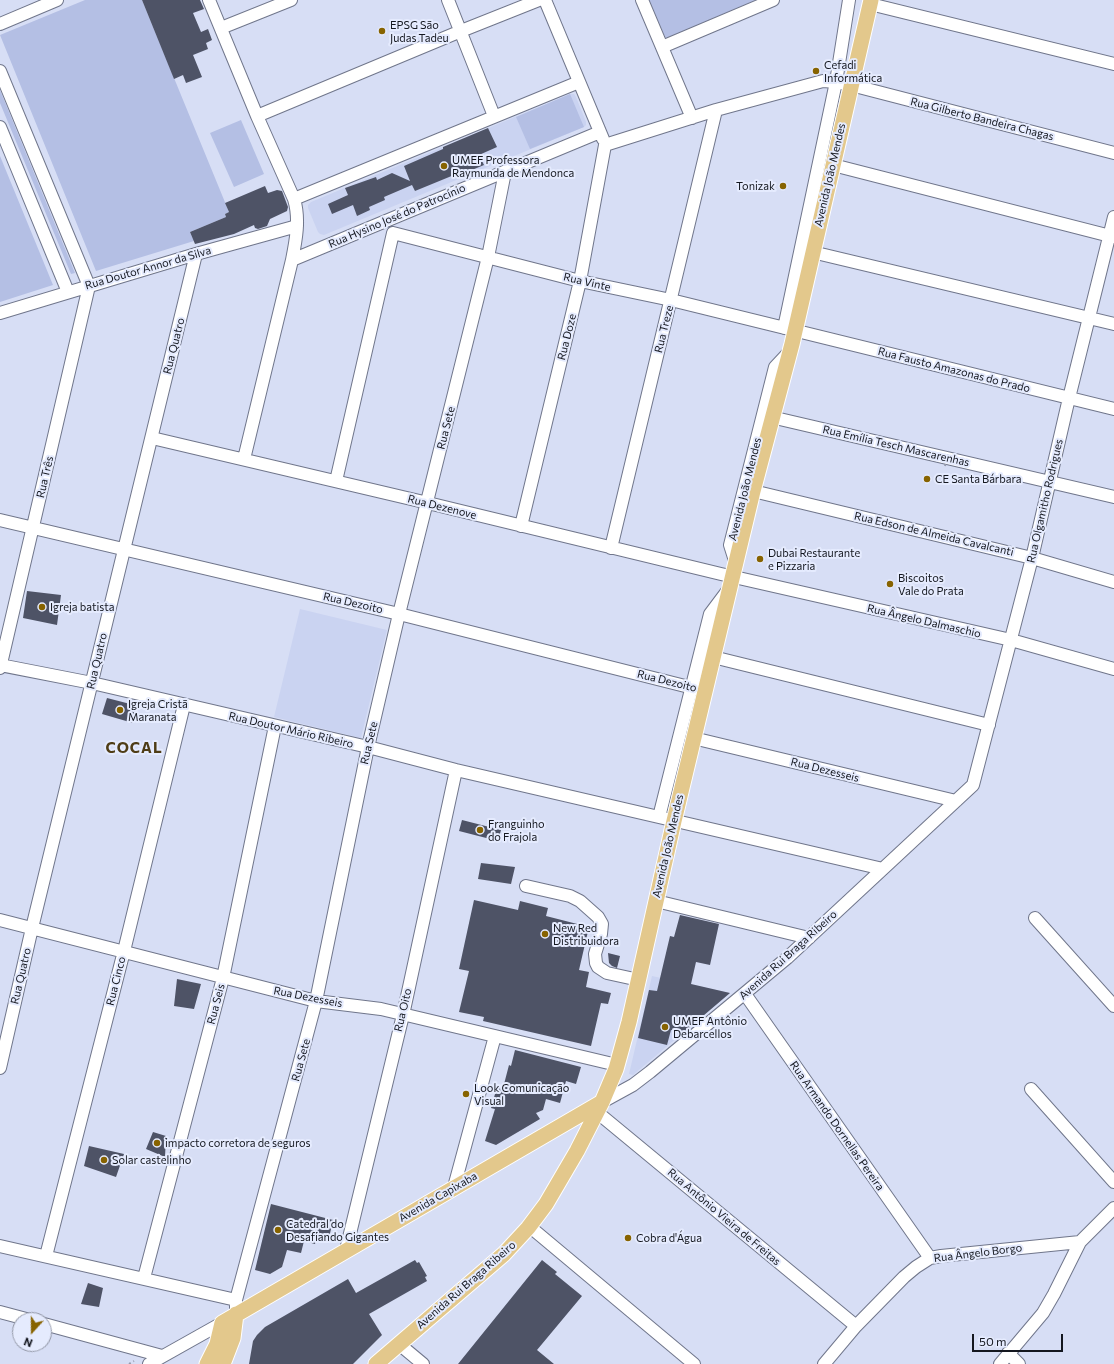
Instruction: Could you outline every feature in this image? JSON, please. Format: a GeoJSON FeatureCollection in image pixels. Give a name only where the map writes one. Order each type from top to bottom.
{"type":"FeatureCollection","features":[{"type":"Feature","properties":{"kind":"main road","name":"Avenida João Mendes"},"geometry":{"type":"LineString","coordinates":[[597,1107],[617,1065],[624,1046],[656,902],[666,819],[693,738],[698,689],[713,656],[753,491],[790,350],[789,330],[812,252],[833,165],[843,84],[871,2]]}},
{"type":"Feature","properties":{"kind":"main road","name":"Avenida Capixaba"},"geometry":{"type":"LineString","coordinates":[[222,1323],[236,1307],[346,1250],[454,1187],[597,1107]]}},
{"type":"Feature","properties":{"kind":"main road","name":"Avenida Rui Braga Ribeiro"},"geometry":{"type":"LineString","coordinates":[[376,1364],[504,1254],[530,1226],[546,1204],[563,1176],[597,1107]]}},
{"type":"Feature","properties":{"kind":"main road"},"geometry":{"type":"LineString","coordinates":[[223,1364],[230,1348],[234,1333],[236,1307]]}},
{"type":"Feature","properties":{"kind":"main road"},"geometry":{"type":"LineString","coordinates":[[207,1364],[217,1344],[222,1323]]}},
{"type":"Feature","properties":{"kind":"street"},"geometry":{"type":"LineString","coordinates":[[1,22],[58,0]]}},
{"type":"Feature","properties":{"kind":"street"},"geometry":{"type":"LineString","coordinates":[[209,0],[257,116],[294,199],[297,212],[297,226],[292,260],[244,459]]}},
{"type":"Feature","properties":{"kind":"street"},"geometry":{"type":"LineString","coordinates":[[221,28],[291,0]]}},
{"type":"Feature","properties":{"kind":"street"},"geometry":{"type":"LineString","coordinates":[[448,0],[494,116]]}},
{"type":"Feature","properties":{"kind":"street"},"geometry":{"type":"LineString","coordinates":[[257,116],[539,0]]}},
{"type":"Feature","properties":{"kind":"street"},"geometry":{"type":"LineString","coordinates":[[544,0],[605,146]]}},
{"type":"Feature","properties":{"kind":"street"},"geometry":{"type":"LineString","coordinates":[[642,0],[692,118]]}},
{"type":"Feature","properties":{"kind":"street"},"geometry":{"type":"LineString","coordinates":[[843,84],[849,0]]}},
{"type":"Feature","properties":{"kind":"street"},"geometry":{"type":"LineString","coordinates":[[662,47],[766,1]]}},
{"type":"Feature","properties":{"kind":"street"},"geometry":{"type":"LineString","coordinates":[[871,2],[1114,64]]}},
{"type":"Feature","properties":{"kind":"street"},"geometry":{"type":"LineString","coordinates":[[0,71],[89,286]]}},
{"type":"Feature","properties":{"kind":"street","name":"Rua Gilberto Bandeira Chagas"},"geometry":{"type":"LineString","coordinates":[[605,146],[716,110],[823,81],[843,84],[1114,153]]}},
{"type":"Feature","properties":{"kind":"street"},"geometry":{"type":"LineString","coordinates":[[294,199],[579,82]]}},
{"type":"Feature","properties":{"kind":"street","name":"Avenida João Mendes"},"geometry":{"type":"LineString","coordinates":[[789,330],[843,84]]}},
{"type":"Feature","properties":{"kind":"street","name":"Rua Treze"},"geometry":{"type":"LineString","coordinates":[[611,548],[716,110]]}},
{"type":"Feature","properties":{"kind":"street"},"geometry":{"type":"LineString","coordinates":[[0,127],[68,292]]}},
{"type":"Feature","properties":{"kind":"street","name":"Rua Hysino José do Patrocínio"},"geometry":{"type":"LineString","coordinates":[[292,260],[600,132]]}},
{"type":"Feature","properties":{"kind":"street","name":"Rua Doze"},"geometry":{"type":"LineString","coordinates":[[521,526],[580,281],[605,146]]}},
{"type":"Feature","properties":{"kind":"street"},"geometry":{"type":"LineString","coordinates":[[833,165],[1112,236]]}},
{"type":"Feature","properties":{"kind":"street","name":"Rua Sete"},"geometry":{"type":"LineString","coordinates":[[236,1307],[316,1001],[368,748],[488,256],[504,172]]}},
{"type":"Feature","properties":{"kind":"street","name":"Rua Olgamitho Rodrigues"},"geometry":{"type":"LineString","coordinates":[[973,785],[1032,558],[1069,398],[1112,236],[1114,217]]}},
{"type":"Feature","properties":{"kind":"street"},"geometry":{"type":"LineString","coordinates":[[336,481],[393,233],[388,220]]}},
{"type":"Feature","properties":{"kind":"street","name":"Rua Doutor Annor da Silva"},"geometry":{"type":"LineString","coordinates":[[0,313],[196,254],[297,226]]}},
{"type":"Feature","properties":{"kind":"street","name":"Rua Vinte"},"geometry":{"type":"LineString","coordinates":[[393,233],[488,256],[580,281],[671,300],[789,330]]}},
{"type":"Feature","properties":{"kind":"street"},"geometry":{"type":"LineString","coordinates":[[812,252],[1114,324]]}},
{"type":"Feature","properties":{"kind":"street","name":"Rua Quatro"},"geometry":{"type":"LineString","coordinates":[[0,1068],[6,1014],[32,928],[196,254]]}},
{"type":"Feature","properties":{"kind":"street","name":"Rua Três"},"geometry":{"type":"LineString","coordinates":[[0,666],[89,286]]}},
{"type":"Feature","properties":{"kind":"street","name":"Rua Fausto Amazonas do Prado"},"geometry":{"type":"LineString","coordinates":[[789,330],[1114,409]]}},
{"type":"Feature","properties":{"kind":"street","name":"Avenida João Mendes"},"geometry":{"type":"LineString","coordinates":[[666,819],[698,689],[710,614],[732,577],[730,545],[775,367],[790,350]]}},
{"type":"Feature","properties":{"kind":"street","name":"Rua Emília Tesch Mascarenhas"},"geometry":{"type":"LineString","coordinates":[[772,417],[1114,497]]}},
{"type":"Feature","properties":{"kind":"street","name":"Rua Dezenove"},"geometry":{"type":"LineString","coordinates":[[152,438],[732,577]]}},
{"type":"Feature","properties":{"kind":"street","name":"Rua Edson de Almeida Cavalcanti"},"geometry":{"type":"LineString","coordinates":[[753,491],[1032,558],[1114,582]]}},
{"type":"Feature","properties":{"kind":"street","name":"Rua Dezoito"},"geometry":{"type":"LineString","coordinates":[[0,520],[400,614],[698,689]]}},
{"type":"Feature","properties":{"kind":"street","name":"Rua Ângelo Dalmaschio"},"geometry":{"type":"LineString","coordinates":[[732,577],[1011,640],[1114,668]]}},
{"type":"Feature","properties":{"kind":"street"},"geometry":{"type":"LineString","coordinates":[[713,656],[989,725]]}},
{"type":"Feature","properties":{"kind":"street","name":"Rua Doutor Mário Ribeiro"},"geometry":{"type":"LineString","coordinates":[[0,666],[92,683],[456,770],[883,869]]}},
{"type":"Feature","properties":{"kind":"street","name":"Rua Cinco"},"geometry":{"type":"LineString","coordinates":[[46,1256],[124,951],[184,705]]}},
{"type":"Feature","properties":{"kind":"street","name":"Rua Seis"},"geometry":{"type":"LineString","coordinates":[[144,1278],[223,978],[275,726]]}},
{"type":"Feature","properties":{"kind":"street","name":"Rua Dezesseis"},"geometry":{"type":"LineString","coordinates":[[693,738],[956,801]]}},
{"type":"Feature","properties":{"kind":"street","name":"Rua Oito"},"geometry":{"type":"LineString","coordinates":[[346,1250],[402,1015],[456,770]]}},
{"type":"Feature","properties":{"kind":"street","name":"Avenida Rui Braga Ribeiro"},"geometry":{"type":"LineString","coordinates":[[597,1107],[650,1072],[745,994],[809,938],[973,785]]}},
{"type":"Feature","properties":{"kind":"street"},"geometry":{"type":"LineString","coordinates":[[526,886],[570,896],[580,901],[598,917],[602,924],[601,934],[595,954],[598,967],[607,973],[638,980]]}},
{"type":"Feature","properties":{"kind":"street"},"geometry":{"type":"LineString","coordinates":[[656,902],[809,938]]}},
{"type":"Feature","properties":{"kind":"street"},"geometry":{"type":"LineString","coordinates":[[1035,918],[1114,1006]]}},
{"type":"Feature","properties":{"kind":"street","name":"Rua Dezesseis"},"geometry":{"type":"LineString","coordinates":[[0,920],[316,1001],[380,1009],[617,1065]]}},
{"type":"Feature","properties":{"kind":"street","name":"Rua Armando Dornellas Pereira"},"geometry":{"type":"LineString","coordinates":[[745,994],[930,1258]]}},
{"type":"Feature","properties":{"kind":"street"},"geometry":{"type":"LineString","coordinates":[[454,1187],[495,1036]]}},
{"type":"Feature","properties":{"kind":"street"},"geometry":{"type":"LineString","coordinates":[[1031,1088],[1114,1182]]}},
{"type":"Feature","properties":{"kind":"street","name":"Rua Antônio Vieira de Freitas"},"geometry":{"type":"LineString","coordinates":[[597,1107],[856,1326]]}},
{"type":"Feature","properties":{"kind":"street"},"geometry":{"type":"LineString","coordinates":[[1000,1364],[1043,1313],[1080,1242],[1114,1208]]}},
{"type":"Feature","properties":{"kind":"street"},"geometry":{"type":"LineString","coordinates":[[530,1226],[694,1364]]}},
{"type":"Feature","properties":{"kind":"street","name":"Rua Ângelo Borgo"},"geometry":{"type":"LineString","coordinates":[[824,1364],[856,1326],[904,1277],[930,1258],[1080,1242]]}},
{"type":"Feature","properties":{"kind":"street"},"geometry":{"type":"LineString","coordinates":[[0,1246],[144,1278],[236,1307]]}},
{"type":"Feature","properties":{"kind":"street"},"geometry":{"type":"LineString","coordinates":[[0,1312],[12,1315]]}},
{"type":"Feature","properties":{"kind":"street","name":"Avenida Capixaba"},"geometry":{"type":"LineString","coordinates":[[149,1364],[222,1323]]}},
{"type":"Feature","properties":{"kind":"street"},"geometry":{"type":"LineString","coordinates":[[52,1326],[162,1356]]}},
{"type":"Feature","properties":{"kind":"street"},"geometry":{"type":"LineString","coordinates":[[230,1364],[234,1333]]}},
{"type":"Feature","properties":{"kind":"street"},"geometry":{"type":"LineString","coordinates":[[399,1344],[424,1364]]}},
{"type":"Feature","properties":{"kind":"street"},"geometry":{"type":"LineString","coordinates":[[1008,1353],[1018,1364]]}},
{"type":"Feature","properties":{"kind":"path"},"geometry":{"type":"LineString","coordinates":[[945,466],[949,451]]}},
{"type":"Feature","properties":{"kind":"shaded area"},"geometry":{"type":"Polygon","coordinates":[[[85,0],[142,0],[229,212],[225,214],[226,217],[190,232],[194,241],[96,271],[0,35],[85,0]]]}},
{"type":"Feature","properties":{"kind":"shaded area"},"geometry":{"type":"Polygon","coordinates":[[[649,0],[756,0],[667,38],[665,37],[649,0]]]}},
{"type":"Feature","properties":{"kind":"shaded area"},"geometry":{"type":"Polygon","coordinates":[[[0,90],[75,273],[71,274],[0,103],[0,90]]]}},
{"type":"Feature","properties":{"kind":"shaded area","name":"UMEF Professora Raymunda de Mendonca"},"geometry":{"type":"Polygon","coordinates":[[[570,94],[574,94],[576,97],[586,122],[584,127],[324,235],[318,232],[308,208],[308,205],[311,202],[570,94]]]}},
{"type":"Feature","properties":{"kind":"shaded area"},"geometry":{"type":"Polygon","coordinates":[[[570,94],[584,127],[530,149],[516,117],[570,94]]]}},
{"type":"Feature","properties":{"kind":"shaded area"},"geometry":{"type":"Polygon","coordinates":[[[241,120],[264,174],[234,187],[210,133],[241,120]]]}},
{"type":"Feature","properties":{"kind":"shaded area"},"geometry":{"type":"Polygon","coordinates":[[[0,156],[53,285],[0,302],[0,156]]]}},
{"type":"Feature","properties":{"kind":"shaded area"},"geometry":{"type":"Polygon","coordinates":[[[300,609],[387,630],[361,738],[274,717],[300,609]]]}},
{"type":"Feature","properties":{"kind":"shaded area","name":"UMEF Antônio Debarcellos"},"geometry":{"type":"Polygon","coordinates":[[[652,976],[730,993],[633,1075],[629,1074],[652,976]]]}},
{"type":"Feature","properties":{"kind":"building"},"geometry":{"type":"Polygon","coordinates":[[[142,0],[200,0],[204,9],[193,13],[201,32],[208,29],[212,40],[206,43],[208,49],[193,55],[202,77],[186,83],[183,75],[174,79],[142,0]]]}},
{"type":"Feature","properties":{"kind":"building"},"geometry":{"type":"Polygon","coordinates":[[[488,128],[497,147],[479,155],[484,165],[455,177],[454,175],[415,191],[412,185],[384,197],[385,200],[369,207],[370,210],[357,216],[353,205],[332,214],[328,204],[348,195],[345,188],[376,177],[377,180],[392,173],[410,181],[404,166],[443,149],[443,147],[488,128]]]}},
{"type":"Feature","properties":{"kind":"building"},"geometry":{"type":"Polygon","coordinates":[[[265,186],[268,193],[277,190],[282,191],[288,207],[287,211],[270,219],[267,226],[258,229],[255,228],[254,225],[234,234],[195,244],[190,232],[226,217],[225,214],[229,212],[225,203],[265,186]]]}},
{"type":"Feature","properties":{"kind":"building","name":"Igreja batista"},"geometry":{"type":"Polygon","coordinates":[[[27,591],[61,595],[57,625],[23,618],[27,591]]]}},
{"type":"Feature","properties":{"kind":"building","name":"Igreja Cristã Maranata"},"geometry":{"type":"Polygon","coordinates":[[[107,698],[138,706],[133,723],[102,714],[107,698]]]}},
{"type":"Feature","properties":{"kind":"building","name":"Franguinho do Frajola"},"geometry":{"type":"Polygon","coordinates":[[[462,820],[501,830],[498,841],[459,831],[462,820]]]}},
{"type":"Feature","properties":{"kind":"building"},"geometry":{"type":"Polygon","coordinates":[[[481,863],[515,867],[511,884],[478,879],[481,863]]]}},
{"type":"Feature","properties":{"kind":"building"},"geometry":{"type":"Polygon","coordinates":[[[474,900],[518,910],[520,901],[548,908],[546,916],[589,927],[579,970],[589,972],[586,987],[611,993],[608,1004],[601,1003],[591,1046],[483,1021],[484,1017],[459,1012],[469,971],[459,969],[474,900]]]}},
{"type":"Feature","properties":{"kind":"building"},"geometry":{"type":"Polygon","coordinates":[[[680,915],[719,924],[710,965],[696,962],[691,984],[730,993],[683,1033],[671,1030],[667,1045],[638,1038],[649,990],[657,991],[670,936],[674,937],[680,915]]]}},
{"type":"Feature","properties":{"kind":"building"},"geometry":{"type":"Polygon","coordinates":[[[608,953],[620,956],[617,968],[609,963],[608,953]]]}},
{"type":"Feature","properties":{"kind":"building"},"geometry":{"type":"Polygon","coordinates":[[[177,979],[201,984],[194,1009],[174,1006],[177,979]]]}},
{"type":"Feature","properties":{"kind":"building"},"geometry":{"type":"Polygon","coordinates":[[[515,1050],[581,1067],[576,1084],[566,1081],[560,1103],[546,1099],[543,1110],[536,1113],[540,1119],[496,1145],[485,1141],[495,1109],[491,1108],[497,1087],[503,1088],[509,1065],[511,1066],[515,1050]]]}},
{"type":"Feature","properties":{"kind":"building","name":"impacto corretora de seguros"},"geometry":{"type":"Polygon","coordinates":[[[153,1132],[166,1136],[165,1157],[146,1149],[153,1132]]]}},
{"type":"Feature","properties":{"kind":"building","name":"Solar castelinho"},"geometry":{"type":"Polygon","coordinates":[[[89,1146],[124,1154],[116,1177],[84,1166],[89,1146]]]}},
{"type":"Feature","properties":{"kind":"building"},"geometry":{"type":"Polygon","coordinates":[[[271,1204],[333,1220],[329,1238],[317,1235],[315,1244],[304,1241],[301,1253],[287,1250],[282,1267],[270,1274],[255,1270],[271,1204]]]}},
{"type":"Feature","properties":{"kind":"building"},"geometry":{"type":"Polygon","coordinates":[[[415,1260],[417,1263],[419,1262],[427,1276],[425,1277],[427,1281],[369,1314],[382,1335],[353,1364],[249,1364],[253,1341],[265,1327],[348,1279],[356,1293],[415,1260]]]}},
{"type":"Feature","properties":{"kind":"building"},"geometry":{"type":"Polygon","coordinates":[[[542,1260],[557,1272],[555,1274],[582,1296],[537,1350],[554,1364],[458,1364],[542,1260]]]}},
{"type":"Feature","properties":{"kind":"building"},"geometry":{"type":"Polygon","coordinates":[[[88,1283],[103,1288],[99,1307],[81,1304],[88,1283]]]}},
{"type":"Feature","properties":{"kind":"place","name":"EPSG São Judas Tadeu"},"geometry":{"type":"Point","coordinates":[382,31]}},
{"type":"Feature","properties":{"kind":"place","name":"Cefadi Informática"},"geometry":{"type":"Point","coordinates":[816,71]}},
{"type":"Feature","properties":{"kind":"place","name":"UMEF Professora Raymunda de Mendonca"},"geometry":{"type":"Point","coordinates":[444,166]}},
{"type":"Feature","properties":{"kind":"place","name":"Tonizak"},"geometry":{"type":"Point","coordinates":[783,186]}},
{"type":"Feature","properties":{"kind":"place","name":"CE Santa Bárbara"},"geometry":{"type":"Point","coordinates":[927,479]}},
{"type":"Feature","properties":{"kind":"place","name":"Dubai Restaurante e Pizzaria"},"geometry":{"type":"Point","coordinates":[760,559]}},
{"type":"Feature","properties":{"kind":"place","name":"Biscoitos Vale do Prata"},"geometry":{"type":"Point","coordinates":[890,584]}},
{"type":"Feature","properties":{"kind":"place","name":"Igreja batista"},"geometry":{"type":"Point","coordinates":[42,607]}},
{"type":"Feature","properties":{"kind":"place","name":"Igreja Cristã Maranata"},"geometry":{"type":"Point","coordinates":[120,710]}},
{"type":"Feature","properties":{"kind":"place","name":"Franguinho do Frajola"},"geometry":{"type":"Point","coordinates":[480,830]}},
{"type":"Feature","properties":{"kind":"place","name":"New Red Distribuidora"},"geometry":{"type":"Point","coordinates":[545,934]}},
{"type":"Feature","properties":{"kind":"place","name":"UMEF Antônio Debarcellos"},"geometry":{"type":"Point","coordinates":[665,1027]}},
{"type":"Feature","properties":{"kind":"place","name":"Look Comunicação Visual"},"geometry":{"type":"Point","coordinates":[466,1094]}},
{"type":"Feature","properties":{"kind":"place","name":"impacto corretora de seguros"},"geometry":{"type":"Point","coordinates":[157,1143]}},
{"type":"Feature","properties":{"kind":"place","name":"Solar castelinho"},"geometry":{"type":"Point","coordinates":[104,1160]}},
{"type":"Feature","properties":{"kind":"place","name":"Catedral do Desafiando Gigantes"},"geometry":{"type":"Point","coordinates":[278,1230]}},
{"type":"Feature","properties":{"kind":"place","name":"Cobra d'Água"},"geometry":{"type":"Point","coordinates":[628,1238]}},
{"type":"Feature","properties":{"kind":"district","name":"COCAL"},"geometry":{"type":"Point","coordinates":[134,748]}}]}
